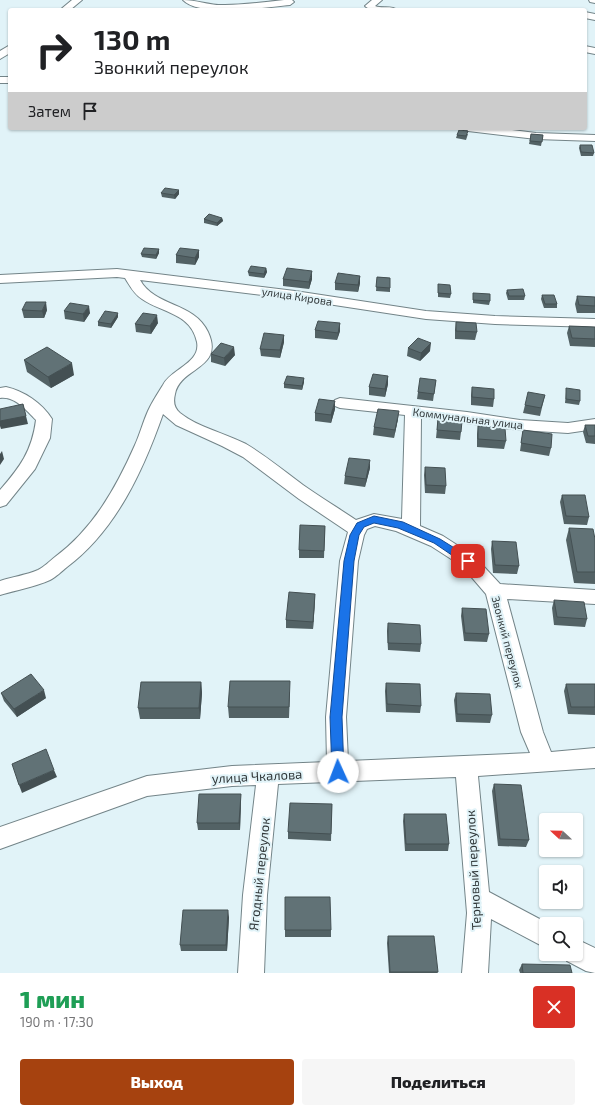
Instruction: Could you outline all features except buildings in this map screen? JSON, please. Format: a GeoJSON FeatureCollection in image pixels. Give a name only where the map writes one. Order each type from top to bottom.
{"type":"FeatureCollection","features":[{"type":"Feature","properties":{"kind":"street"},"geometry":{"type":"LineString","coordinates":[[67,8],[78,0]]}},
{"type":"Feature","properties":{"kind":"street"},"geometry":{"type":"LineString","coordinates":[[187,0],[205,7],[225,8],[290,2]]}},
{"type":"Feature","properties":{"kind":"street"},"geometry":{"type":"LineString","coordinates":[[373,8],[369,6],[378,0]]}},
{"type":"Feature","properties":{"kind":"street"},"geometry":{"type":"LineString","coordinates":[[0,56],[8,50]]}},
{"type":"Feature","properties":{"kind":"street"},"geometry":{"type":"LineString","coordinates":[[485,130],[536,136],[595,138]]}},
{"type":"Feature","properties":{"kind":"street","name":"улица Кирова"},"geometry":{"type":"LineString","coordinates":[[0,279],[117,273],[295,295],[426,315],[495,320],[595,323]]}},
{"type":"Feature","properties":{"kind":"street"},"geometry":{"type":"LineString","coordinates":[[0,588],[44,575],[87,540],[107,514],[123,488],[144,444],[156,410],[168,392],[173,380],[200,360],[205,351],[199,327],[190,318],[158,303],[141,292],[130,274]]}},
{"type":"Feature","properties":{"kind":"street"},"geometry":{"type":"LineString","coordinates":[[0,501],[27,469],[42,438],[44,419],[30,404],[2,392]]}},
{"type":"Feature","properties":{"kind":"street"},"geometry":{"type":"LineString","coordinates":[[168,392],[166,404],[169,413],[197,430],[246,450],[264,462],[305,495],[358,530],[355,535],[349,561],[339,676],[336,717],[338,772]]}},
{"type":"Feature","properties":{"kind":"street","name":"Коммунальная улица"},"geometry":{"type":"LineString","coordinates":[[340,403],[467,417],[520,425],[568,428],[595,424]]}},
{"type":"Feature","properties":{"kind":"street"},"geometry":{"type":"LineString","coordinates":[[411,530],[413,412]]}},
{"type":"Feature","properties":{"kind":"street","name":"Звонкий переулок"},"geometry":{"type":"LineString","coordinates":[[358,530],[360,525],[374,520],[400,525],[437,541],[468,561],[495,591],[532,732],[544,762]]}},
{"type":"Feature","properties":{"kind":"street"},"geometry":{"type":"LineString","coordinates":[[495,591],[595,597]]}},
{"type":"Feature","properties":{"kind":"street","name":"улица Чкалова"},"geometry":{"type":"LineString","coordinates":[[0,838],[147,786],[232,776],[466,767],[595,758]]}},
{"type":"Feature","properties":{"kind":"street","name":"Терновый переулок"},"geometry":{"type":"LineString","coordinates":[[466,767],[479,913],[475,973]]}},
{"type":"Feature","properties":{"kind":"street","name":"Ягодный переулок"},"geometry":{"type":"LineString","coordinates":[[250,973],[255,895],[268,774]]}},
{"type":"Feature","properties":{"kind":"street"},"geometry":{"type":"LineString","coordinates":[[478,899],[539,932]]}},
{"type":"Feature","properties":{"kind":"street"},"geometry":{"type":"LineString","coordinates":[[583,956],[595,962]]}},
{"type":"Feature","properties":{"kind":"route"},"geometry":{"type":"LineString","coordinates":[[338,772],[336,717],[349,561],[355,535],[360,525],[374,520],[400,525],[437,541],[468,561]]}}]}
